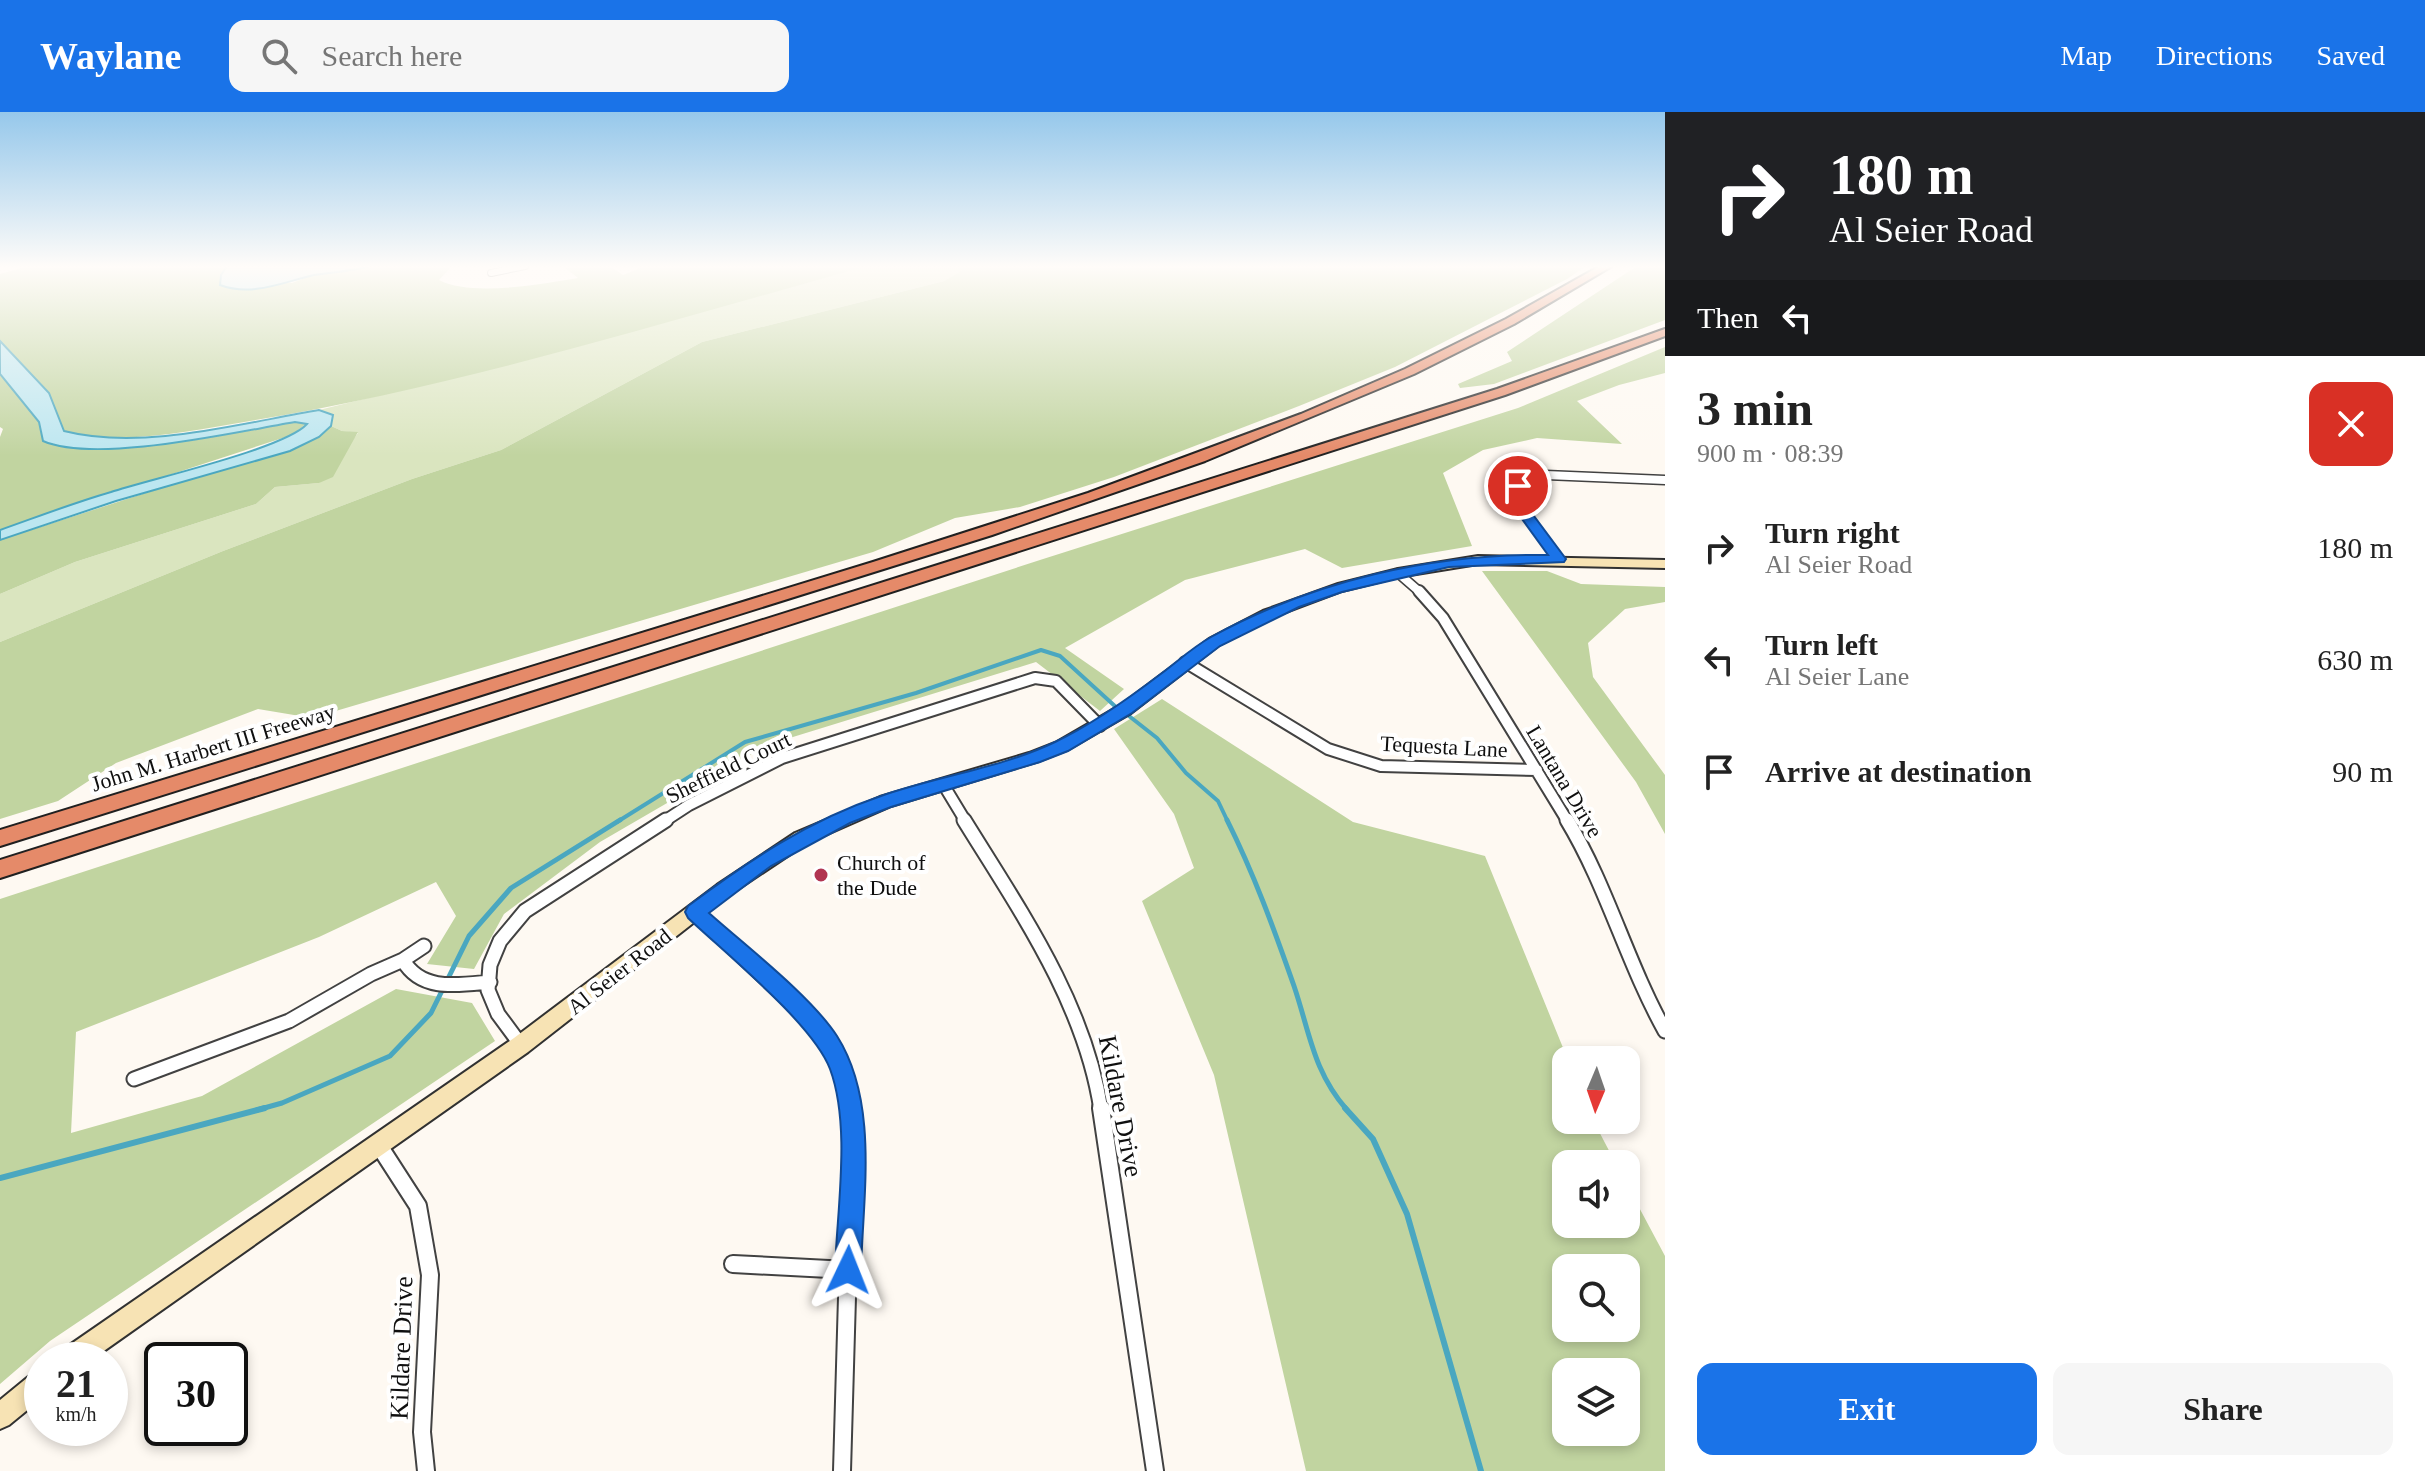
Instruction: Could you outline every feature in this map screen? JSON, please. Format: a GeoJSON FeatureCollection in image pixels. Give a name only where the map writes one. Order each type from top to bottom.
{"type":"FeatureCollection","features":[{"type":"Feature","properties":{"kind":"highway","name":"John M. Harbert III Freeway"},"geometry":{"type":"LineString","coordinates":[[0,838],[981,534],[1124,485],[1402,375],[1496,329]]}},
{"type":"Feature","properties":{"kind":"highway"},"geometry":{"type":"LineString","coordinates":[[0,869],[1501,392],[1665,332]]}},
{"type":"Feature","properties":{"kind":"street"},"geometry":{"type":"LineString","coordinates":[[1559,559],[1518,505],[1515,491],[1522,482],[1552,475],[1665,480]]}},
{"type":"Feature","properties":{"kind":"street","name":"Al Seier Road"},"geometry":{"type":"LineString","coordinates":[[96,1342],[521,1045],[764,860],[801,838],[886,801],[1034,757],[1100,726],[1214,642],[1268,614],[1338,588],[1398,573],[1478,560],[1559,559],[1665,564]]}},
{"type":"Feature","properties":{"kind":"street","name":"Lantana Drive"},"geometry":{"type":"LineString","coordinates":[[1398,573],[1426,597],[1443,618],[1537,770],[1592,865],[1646,999],[1665,1031]]}},
{"type":"Feature","properties":{"kind":"street","name":"Tequesta Lane"},"geometry":{"type":"LineString","coordinates":[[1185,662],[1328,749],[1381,766],[1537,770]]}},
{"type":"Feature","properties":{"kind":"street","name":"Sheffield Court"},"geometry":{"type":"LineString","coordinates":[[490,982],[494,951],[505,930],[525,911],[689,805],[782,758],[1035,678],[1056,681],[1100,726]]}},
{"type":"Feature","properties":{"kind":"street","name":"Kildare Drive"},"geometry":{"type":"LineString","coordinates":[[943,784],[1060,984],[1087,1045],[1097,1083],[1155,1471]]}},
{"type":"Feature","properties":{"kind":"street"},"geometry":{"type":"LineString","coordinates":[[695,912],[813,1023],[829,1044],[841,1068],[852,1123],[842,1471]]}},
{"type":"Feature","properties":{"kind":"street"},"geometry":{"type":"LineString","coordinates":[[134,1079],[289,1021],[424,946]]}},
{"type":"Feature","properties":{"kind":"street"},"geometry":{"type":"LineString","coordinates":[[403,960],[408,974],[417,980],[456,984],[490,982],[491,1001],[521,1045]]}},
{"type":"Feature","properties":{"kind":"street","name":"Kildare Drive"},"geometry":{"type":"LineString","coordinates":[[378,1144],[418,1206],[430,1275],[422,1432],[426,1471]]}},
{"type":"Feature","properties":{"kind":"street"},"geometry":{"type":"LineString","coordinates":[[733,1264],[848,1270]]}},
{"type":"Feature","properties":{"kind":"street"},"geometry":{"type":"LineString","coordinates":[[0,1416],[24,1397]]}},
{"type":"Feature","properties":{"kind":"green space"},"geometry":{"type":"Polygon","coordinates":[[[0,329],[642,329],[484,372],[328,407],[204,429],[134,437],[64,431],[49,393],[0,341],[0,329]]]}},
{"type":"Feature","properties":{"kind":"green space"},"geometry":{"type":"Polygon","coordinates":[[[635,329],[752,329],[702,342],[501,450],[412,479],[223,551],[0,642],[0,594],[75,562],[256,504],[275,487],[319,483],[358,433],[331,426],[333,415],[319,410],[635,329]]]}},
{"type":"Feature","properties":{"kind":"green space"},"geometry":{"type":"Polygon","coordinates":[[[752,329],[1468,329],[1395,367],[1114,477],[1020,507],[955,518],[873,552],[312,718],[258,709],[116,763],[58,801],[0,819],[0,642],[223,551],[412,479],[501,450],[702,342],[752,329]]]}},
{"type":"Feature","properties":{"kind":"green space"},"geometry":{"type":"Polygon","coordinates":[[[1541,329],[1640,329],[1494,384],[1460,388],[1458,384],[1512,361],[1507,352],[1541,329]]]}},
{"type":"Feature","properties":{"kind":"green space"},"geometry":{"type":"Polygon","coordinates":[[[1665,347],[1665,373],[1619,385],[1577,401],[1622,444],[1537,438],[1483,450],[1443,473],[1472,546],[1342,568],[1305,549],[1185,580],[1065,648],[1124,689],[1100,711],[1036,662],[767,745],[600,842],[504,914],[474,969],[427,964],[456,916],[436,882],[319,937],[76,1032],[71,1133],[202,1096],[396,989],[472,1003],[495,1041],[49,1342],[24,1342],[24,1363],[0,1384],[0,899],[1040,560],[1518,408],[1665,347]]]}},
{"type":"Feature","properties":{"kind":"green space"},"geometry":{"type":"Polygon","coordinates":[[[0,374],[39,422],[43,441],[67,447],[130,448],[295,422],[307,423],[292,435],[0,530],[0,437],[3,429],[0,427],[0,374]]]}},
{"type":"Feature","properties":{"kind":"green space"},"geometry":{"type":"Polygon","coordinates":[[[331,426],[342,431],[358,432],[333,477],[319,483],[275,487],[256,504],[75,562],[0,594],[0,540],[319,437],[331,426]]]}},
{"type":"Feature","properties":{"kind":"green space"},"geometry":{"type":"Polygon","coordinates":[[[1482,571],[1547,571],[1581,584],[1665,587],[1665,602],[1625,609],[1588,643],[1593,677],[1665,775],[1665,834],[1636,782],[1482,571]]]}},
{"type":"Feature","properties":{"kind":"green space"},"geometry":{"type":"Polygon","coordinates":[[[1162,699],[1353,822],[1485,856],[1562,1046],[1552,1046],[1552,1134],[1600,1134],[1609,1150],[1552,1150],[1552,1238],[1640,1238],[1640,1209],[1665,1256],[1665,1471],[1306,1471],[1214,1075],[1142,901],[1194,868],[1174,814],[1114,729],[1162,699]]]}},
{"type":"Feature","properties":{"kind":"water"},"geometry":{"type":"Polygon","coordinates":[[[0,341],[49,393],[64,431],[94,436],[159,437],[319,410],[333,415],[331,426],[319,437],[290,451],[116,501],[0,540],[0,530],[97,496],[245,453],[294,434],[307,424],[295,422],[131,448],[67,447],[43,441],[39,422],[0,374],[0,341]]]}},
{"type":"Feature","properties":{"kind":"waterway"},"geometry":{"type":"LineString","coordinates":[[617,822],[745,742],[916,693],[1041,650],[1060,656],[1117,708]]}},
{"type":"Feature","properties":{"kind":"waterway"},"geometry":{"type":"LineString","coordinates":[[1129,716],[1157,738],[1186,773],[1218,801],[1228,822]]}},
{"type":"Feature","properties":{"kind":"waterway"},"geometry":{"type":"LineString","coordinates":[[257,1110],[282,1103],[390,1056],[431,1013],[469,936],[511,888],[620,820]]}},
{"type":"Feature","properties":{"kind":"waterway"},"geometry":{"type":"LineString","coordinates":[[1227,820],[1271,923],[1320,1066],[1347,1110]]}},
{"type":"Feature","properties":{"kind":"waterway"},"geometry":{"type":"LineString","coordinates":[[0,1178],[265,1108]]}},
{"type":"Feature","properties":{"kind":"waterway"},"geometry":{"type":"LineString","coordinates":[[1345,1108],[1373,1139],[1407,1214],[1481,1471]]}},
{"type":"Feature","properties":{"kind":"place","name":"Church of the Dude"},"geometry":{"type":"Point","coordinates":[821,875]}},
{"type":"Feature","properties":{"kind":"route"},"geometry":{"type":"LineString","coordinates":[[848,1270],[852,1123],[841,1068],[829,1044],[813,1023],[695,912],[764,860],[843,818],[886,801],[1062,746],[1126,709],[1214,642],[1294,603],[1338,588],[1449,563],[1507,558],[1559,559],[1518,505],[1515,497],[1518,486]]}}]}
